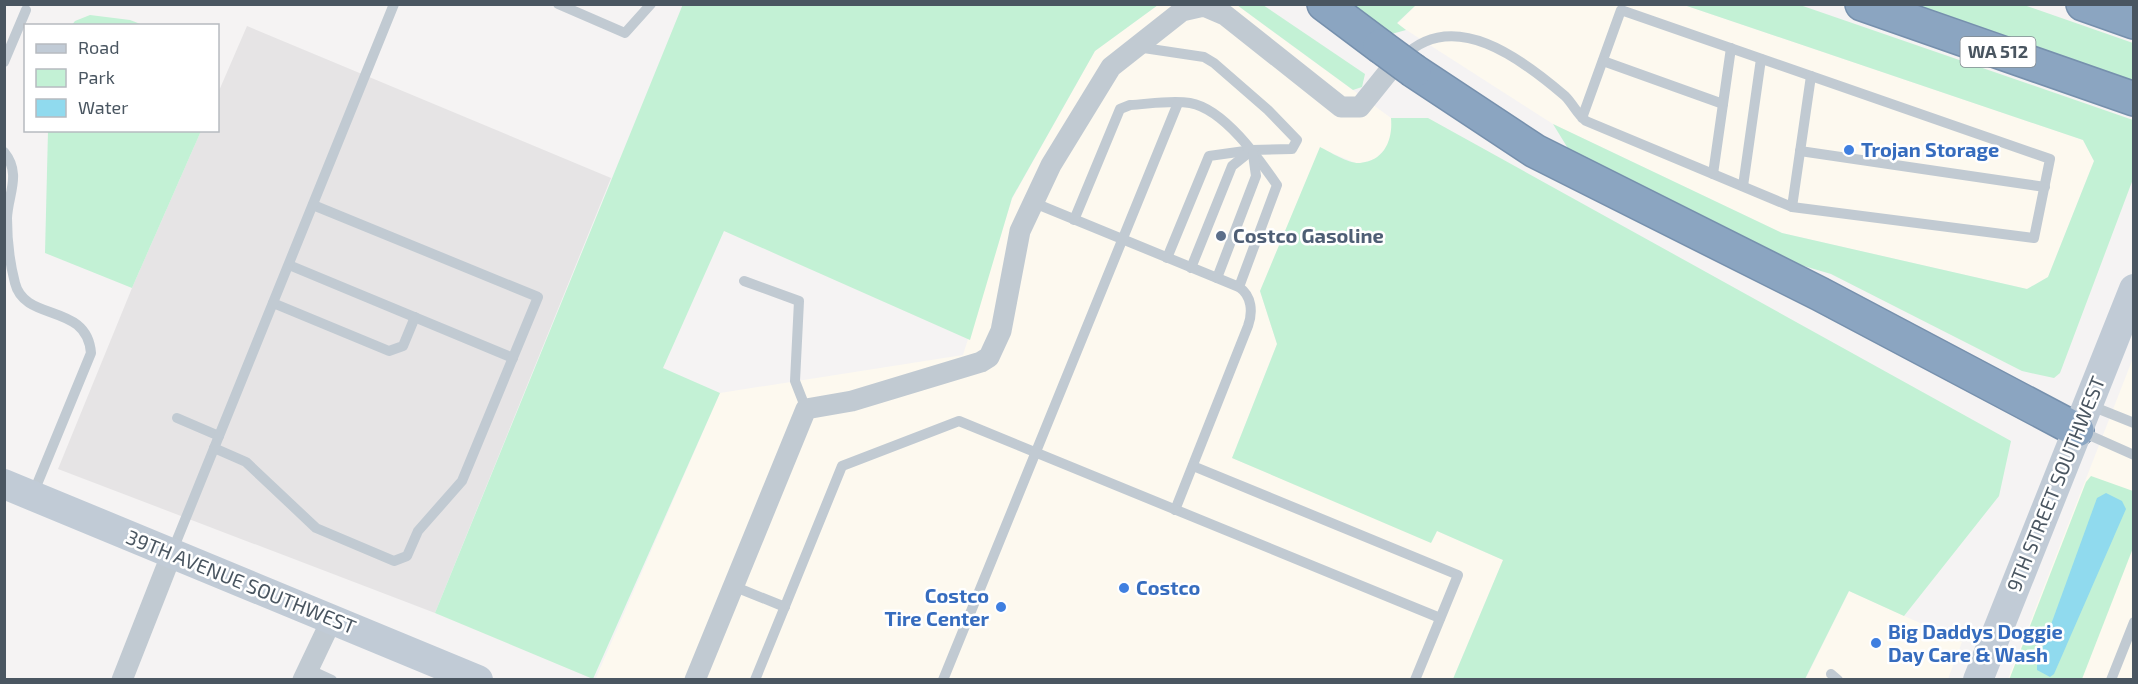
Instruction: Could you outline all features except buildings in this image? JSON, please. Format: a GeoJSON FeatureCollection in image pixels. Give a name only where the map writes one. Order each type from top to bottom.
{"type":"FeatureCollection","features":[{"type":"Feature","properties":{"kind":"highway"},"geometry":{"type":"LineString","coordinates":[[1324,4],[1394,63],[1535,151],[1820,294],[2082,417]]}},
{"type":"Feature","properties":{"kind":"highway","name":"WA 512"},"geometry":{"type":"LineString","coordinates":[[1862,4],[2133,99]]}},
{"type":"Feature","properties":{"kind":"highway"},"geometry":{"type":"LineString","coordinates":[[2083,4],[2133,22]]}},
{"type":"Feature","properties":{"kind":"main road","name":"9TH STREET SOUTHWEST"},"geometry":{"type":"LineString","coordinates":[[1978,680],[2133,289]]}},
{"type":"Feature","properties":{"kind":"main road","name":"39TH AVENUE SOUTHWEST"},"geometry":{"type":"LineString","coordinates":[[4,484],[478,680]]}},
{"type":"Feature","properties":{"kind":"street"},"geometry":{"type":"LineString","coordinates":[[695,680],[806,409],[852,401],[981,362],[989,357],[1001,331],[1015,248],[1032,202],[1103,78],[1133,47],[1182,11],[1204,6],[1233,20],[1341,107],[1360,107],[1394,63]]}},
{"type":"Feature","properties":{"kind":"street"},"geometry":{"type":"LineString","coordinates":[[122,680],[172,553]]}},
{"type":"Feature","properties":{"kind":"street"},"geometry":{"type":"LineString","coordinates":[[305,674],[332,619]]}},
{"type":"Feature","properties":{"kind":"lane"},"geometry":{"type":"LineString","coordinates":[[172,553],[394,4]]}},
{"type":"Feature","properties":{"kind":"lane"},"geometry":{"type":"LineString","coordinates":[[558,4],[625,33],[651,4]]}},
{"type":"Feature","properties":{"kind":"lane"},"geometry":{"type":"LineString","coordinates":[[4,62],[26,10]]}},
{"type":"Feature","properties":{"kind":"lane"},"geometry":{"type":"LineString","coordinates":[[1394,63],[1412,48],[1429,39],[1453,36],[1476,40],[1516,59],[1564,96],[1582,118],[1792,207],[2034,238],[2050,159],[1621,10],[1582,118]]}},
{"type":"Feature","properties":{"kind":"lane"},"geometry":{"type":"LineString","coordinates":[[1133,47],[1204,57],[1269,110],[1297,140],[1292,149],[1252,150],[1209,156],[1167,258]]}},
{"type":"Feature","properties":{"kind":"lane"},"geometry":{"type":"LineString","coordinates":[[1713,174],[1731,48]]}},
{"type":"Feature","properties":{"kind":"lane"},"geometry":{"type":"LineString","coordinates":[[1743,186],[1761,59]]}},
{"type":"Feature","properties":{"kind":"lane"},"geometry":{"type":"LineString","coordinates":[[1603,61],[1723,104]]}},
{"type":"Feature","properties":{"kind":"lane"},"geometry":{"type":"LineString","coordinates":[[1792,207],[1811,76]]}},
{"type":"Feature","properties":{"kind":"lane"},"geometry":{"type":"LineString","coordinates":[[943,680],[1178,103]]}},
{"type":"Feature","properties":{"kind":"lane"},"geometry":{"type":"LineString","coordinates":[[1074,220],[1120,109],[1130,105],[1178,103],[1196,105],[1223,122],[1252,150],[1277,185],[1239,287]]}},
{"type":"Feature","properties":{"kind":"lane"},"geometry":{"type":"LineString","coordinates":[[1191,268],[1232,166],[1252,150]]}},
{"type":"Feature","properties":{"kind":"lane"},"geometry":{"type":"LineString","coordinates":[[1217,278],[1256,176],[1252,150]]}},
{"type":"Feature","properties":{"kind":"lane"},"geometry":{"type":"LineString","coordinates":[[4,152],[14,173],[7,218],[15,284],[28,302],[82,326],[90,343],[91,353],[32,496]]}},
{"type":"Feature","properties":{"kind":"lane"},"geometry":{"type":"LineString","coordinates":[[1800,152],[2045,187]]}},
{"type":"Feature","properties":{"kind":"lane"},"geometry":{"type":"LineString","coordinates":[[1032,202],[1239,287],[1247,295],[1251,318],[1175,510]]}},
{"type":"Feature","properties":{"kind":"lane"},"geometry":{"type":"LineString","coordinates":[[214,448],[246,462],[316,528],[394,561],[401,561],[407,556],[418,531],[462,481],[538,297],[313,205]]}},
{"type":"Feature","properties":{"kind":"lane"},"geometry":{"type":"LineString","coordinates":[[289,265],[513,358]]}},
{"type":"Feature","properties":{"kind":"lane"},"geometry":{"type":"LineString","coordinates":[[744,281],[799,301],[795,381],[806,409]]}},
{"type":"Feature","properties":{"kind":"lane"},"geometry":{"type":"LineString","coordinates":[[273,303],[389,351],[403,346],[415,317]]}},
{"type":"Feature","properties":{"kind":"lane"},"geometry":{"type":"LineString","coordinates":[[2082,417],[2133,423]]}},
{"type":"Feature","properties":{"kind":"lane"},"geometry":{"type":"LineString","coordinates":[[2082,417],[2133,455]]}},
{"type":"Feature","properties":{"kind":"lane"},"geometry":{"type":"LineString","coordinates":[[177,418],[219,436]]}},
{"type":"Feature","properties":{"kind":"lane"},"geometry":{"type":"LineString","coordinates":[[755,680],[842,466],[959,422],[1440,618]]}},
{"type":"Feature","properties":{"kind":"lane"},"geometry":{"type":"LineString","coordinates":[[1193,466],[1458,575],[1415,680]]}},
{"type":"Feature","properties":{"kind":"lane"},"geometry":{"type":"LineString","coordinates":[[733,586],[785,607]]}},
{"type":"Feature","properties":{"kind":"lane"},"geometry":{"type":"LineString","coordinates":[[2111,680],[2133,622]]}},
{"type":"Feature","properties":{"kind":"lane"},"geometry":{"type":"LineString","coordinates":[[305,674],[332,680]]}},
{"type":"Feature","properties":{"kind":"shaded area"},"geometry":{"type":"Polygon","coordinates":[[[1158,5],[1237,5],[1391,118],[1392,131],[1387,147],[1375,159],[1358,164],[1320,148],[1260,291],[1277,344],[1232,458],[1432,542],[1437,531],[1503,560],[1453,679],[595,680],[720,393],[963,355],[1012,199],[1095,51],[1158,5]]]}},
{"type":"Feature","properties":{"kind":"shaded area","name":"Trojan Storage"},"geometry":{"type":"Polygon","coordinates":[[[1416,5],[1684,5],[2083,140],[2094,161],[2048,277],[2027,289],[1782,233],[1553,124],[1397,24],[1416,5]]]}},
{"type":"Feature","properties":{"kind":"shaded area"},"geometry":{"type":"Polygon","coordinates":[[[247,26],[611,178],[435,613],[58,469],[132,288],[201,132],[219,132],[219,91],[247,26]]]}},
{"type":"Feature","properties":{"kind":"shaded area"},"geometry":{"type":"Polygon","coordinates":[[[2133,358],[2133,679],[2008,679],[2133,358]]]}},
{"type":"Feature","properties":{"kind":"shaded area"},"geometry":{"type":"Polygon","coordinates":[[[1849,591],[1962,642],[1948,679],[1805,680],[1849,591]]]}},
{"type":"Feature","properties":{"kind":"green space"},"geometry":{"type":"Polygon","coordinates":[[[683,4],[1158,5],[1095,51],[1012,198],[970,340],[724,231],[663,368],[720,393],[593,679],[435,613],[683,4]]]}},
{"type":"Feature","properties":{"kind":"green space"},"geometry":{"type":"Polygon","coordinates":[[[1237,5],[1263,5],[1365,74],[1362,87],[1353,90],[1237,5]]]}},
{"type":"Feature","properties":{"kind":"green space"},"geometry":{"type":"Polygon","coordinates":[[[1352,5],[1416,5],[1397,23],[1406,30],[1388,35],[1352,5]]]}},
{"type":"Feature","properties":{"kind":"green space"},"geometry":{"type":"Polygon","coordinates":[[[1684,5],[1800,5],[2133,120],[2133,179],[2060,373],[2054,378],[2022,371],[1831,274],[1780,259],[1572,155],[1553,124],[1782,233],[2027,289],[2048,277],[2094,161],[2083,140],[1684,5]]]}},
{"type":"Feature","properties":{"kind":"green space"},"geometry":{"type":"Polygon","coordinates":[[[1908,5],[2024,5],[2133,43],[2133,84],[1908,5]]]}},
{"type":"Feature","properties":{"kind":"green space"},"geometry":{"type":"Polygon","coordinates":[[[90,15],[130,20],[140,24],[73,24],[90,15]]]}},
{"type":"Feature","properties":{"kind":"green space"},"geometry":{"type":"Polygon","coordinates":[[[1391,118],[1428,118],[2011,441],[1999,496],[1904,616],[1849,591],[1805,679],[1453,679],[1503,560],[1437,531],[1431,543],[1232,458],[1277,344],[1260,291],[1320,147],[1351,162],[1369,161],[1376,158],[1386,148],[1391,134],[1391,118]]]}},
{"type":"Feature","properties":{"kind":"green space"},"geometry":{"type":"Polygon","coordinates":[[[48,132],[201,132],[132,288],[45,253],[48,132]]]}},
{"type":"Feature","properties":{"kind":"green space"},"geometry":{"type":"Polygon","coordinates":[[[2091,476],[2133,491],[2133,548],[2082,679],[2009,680],[2086,482],[2091,476]]]}},
{"type":"Feature","properties":{"kind":"water"},"geometry":{"type":"Polygon","coordinates":[[[2106,493],[2122,501],[2126,509],[2054,674],[2050,677],[2037,670],[2037,663],[2097,498],[2106,493]]]}},
{"type":"Feature","properties":{"kind":"place","name":"Trojan Storage"},"geometry":{"type":"Point","coordinates":[1849,150]}},
{"type":"Feature","properties":{"kind":"place","name":"Costco Gasoline"},"geometry":{"type":"Point","coordinates":[1221,236]}},
{"type":"Feature","properties":{"kind":"place","name":"Costco"},"geometry":{"type":"Point","coordinates":[1124,588]}},
{"type":"Feature","properties":{"kind":"place","name":"Costco Tire Center"},"geometry":{"type":"Point","coordinates":[1001,607]}},
{"type":"Feature","properties":{"kind":"place","name":"Big Daddys Doggie Day Care & Wash"},"geometry":{"type":"Point","coordinates":[1876,643]}}]}
